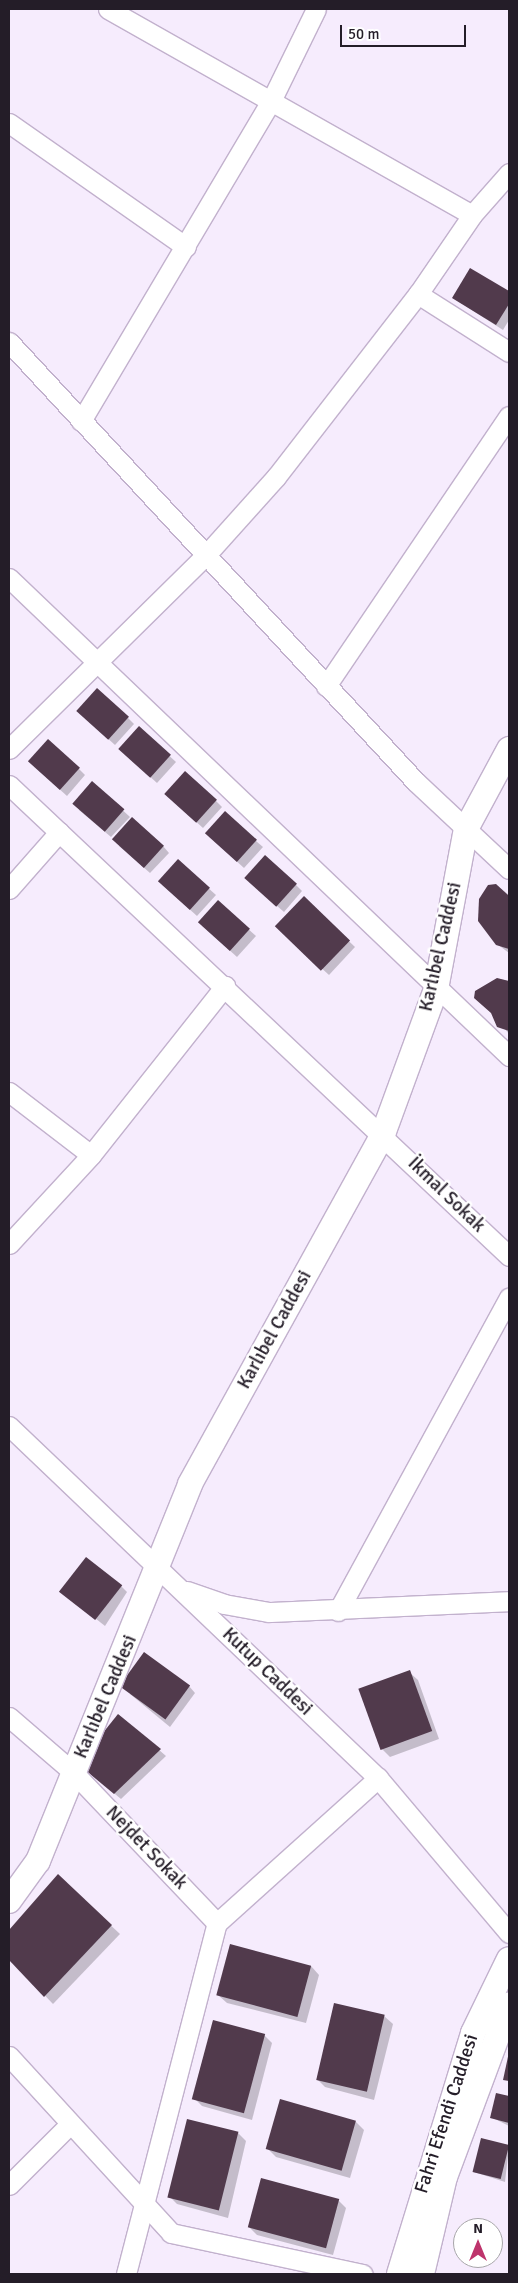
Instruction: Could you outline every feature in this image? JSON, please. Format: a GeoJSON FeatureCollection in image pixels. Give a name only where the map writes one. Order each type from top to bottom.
{"type":"FeatureCollection","features":[{"type":"Feature","properties":{"kind":"street"},"geometry":{"type":"LineString","coordinates":[[108,9],[472,215]]}},
{"type":"Feature","properties":{"kind":"street"},"geometry":{"type":"LineString","coordinates":[[80,421],[186,248],[271,101],[316,9]]}},
{"type":"Feature","properties":{"kind":"street"},"geometry":{"type":"LineString","coordinates":[[9,123],[186,248]]}},
{"type":"Feature","properties":{"kind":"street"},"geometry":{"type":"LineString","coordinates":[[9,749],[205,556],[276,477],[418,294],[472,215],[509,175]]}},
{"type":"Feature","properties":{"kind":"street"},"geometry":{"type":"LineString","coordinates":[[418,294],[509,352]]}},
{"type":"Feature","properties":{"kind":"street"},"geometry":{"type":"LineString","coordinates":[[9,342],[326,686],[466,829],[509,869]]}},
{"type":"Feature","properties":{"kind":"street"},"geometry":{"type":"LineString","coordinates":[[326,686],[509,416]]}},
{"type":"Feature","properties":{"kind":"street"},"geometry":{"type":"LineString","coordinates":[[9,578],[436,989],[509,1056]]}},
{"type":"Feature","properties":{"kind":"street","name":"Karlıbel Caddesi"},"geometry":{"type":"LineString","coordinates":[[9,1901],[38,1861],[142,1612],[156,1565],[190,1484],[383,1134],[436,989],[466,829],[509,749]]}},
{"type":"Feature","properties":{"kind":"street","name":"İkmal Sokak"},"geometry":{"type":"LineString","coordinates":[[9,785],[383,1134],[509,1256]]}},
{"type":"Feature","properties":{"kind":"street"},"geometry":{"type":"LineString","coordinates":[[9,889],[59,832]]}},
{"type":"Feature","properties":{"kind":"street"},"geometry":{"type":"LineString","coordinates":[[9,1244],[91,1155],[224,986]]}},
{"type":"Feature","properties":{"kind":"street"},"geometry":{"type":"LineString","coordinates":[[9,1092],[91,1155]]}},
{"type":"Feature","properties":{"kind":"street"},"geometry":{"type":"LineString","coordinates":[[338,1610],[509,1298]]}},
{"type":"Feature","properties":{"kind":"street","name":"Kutup Caddesi"},"geometry":{"type":"LineString","coordinates":[[9,1426],[378,1778],[509,1933]]}},
{"type":"Feature","properties":{"kind":"street"},"geometry":{"type":"LineString","coordinates":[[178,1588],[224,1604],[269,1612],[509,1601]]}},
{"type":"Feature","properties":{"kind":"street","name":"Nejdet Sokak"},"geometry":{"type":"LineString","coordinates":[[9,1717],[74,1773],[218,1923]]}},
{"type":"Feature","properties":{"kind":"street"},"geometry":{"type":"LineString","coordinates":[[126,2274],[218,1923],[378,1778]]}},
{"type":"Feature","properties":{"kind":"street","name":"Fahri Efendi Caddesi"},"geometry":{"type":"LineString","coordinates":[[399,2274],[472,2033],[509,1959]]}},
{"type":"Feature","properties":{"kind":"street","name":"Fahri Efendi Caddesi"},"geometry":{"type":"LineString","coordinates":[[422,2274],[445,2177],[509,2004]]}},
{"type":"Feature","properties":{"kind":"street"},"geometry":{"type":"LineString","coordinates":[[9,2056],[171,2233],[364,2274]]}},
{"type":"Feature","properties":{"kind":"street"},"geometry":{"type":"LineString","coordinates":[[9,2185],[70,2124]]}},
{"type":"Feature","properties":{"kind":"building"},"geometry":{"type":"Polygon","coordinates":[[[470,268],[509,291],[509,304],[496,325],[452,298],[470,268]]]}},
{"type":"Feature","properties":{"kind":"building"},"geometry":{"type":"Polygon","coordinates":[[[97,688],[129,717],[108,740],[76,711],[97,688]]]}},
{"type":"Feature","properties":{"kind":"building"},"geometry":{"type":"Polygon","coordinates":[[[139,726],[171,755],[150,778],[118,749],[139,726]]]}},
{"type":"Feature","properties":{"kind":"building"},"geometry":{"type":"Polygon","coordinates":[[[48,739],[80,768],[60,790],[28,761],[48,739]]]}},
{"type":"Feature","properties":{"kind":"building"},"geometry":{"type":"Polygon","coordinates":[[[185,771],[217,800],[196,823],[164,794],[185,771]]]}},
{"type":"Feature","properties":{"kind":"building"},"geometry":{"type":"Polygon","coordinates":[[[92,781],[124,809],[105,832],[72,804],[92,781]]]}},
{"type":"Feature","properties":{"kind":"building"},"geometry":{"type":"Polygon","coordinates":[[[225,811],[257,840],[237,862],[205,833],[225,811]]]}},
{"type":"Feature","properties":{"kind":"building"},"geometry":{"type":"Polygon","coordinates":[[[132,817],[164,846],[144,868],[112,839],[132,817]]]}},
{"type":"Feature","properties":{"kind":"building"},"geometry":{"type":"Polygon","coordinates":[[[265,855],[297,884],[276,907],[244,878],[265,855]]]}},
{"type":"Feature","properties":{"kind":"building"},"geometry":{"type":"Polygon","coordinates":[[[178,859],[210,888],[190,910],[158,881],[178,859]]]}},
{"type":"Feature","properties":{"kind":"building"},"geometry":{"type":"Polygon","coordinates":[[[496,884],[509,896],[509,949],[496,945],[478,921],[479,899],[488,885],[496,884]]]}},
{"type":"Feature","properties":{"kind":"building"},"geometry":{"type":"Polygon","coordinates":[[[304,896],[350,940],[321,971],[275,926],[304,896]]]}},
{"type":"Feature","properties":{"kind":"building"},"geometry":{"type":"Polygon","coordinates":[[[218,900],[250,929],[230,951],[198,922],[218,900]]]}},
{"type":"Feature","properties":{"kind":"building"},"geometry":{"type":"Polygon","coordinates":[[[497,978],[509,981],[509,1031],[497,1027],[491,1013],[474,998],[475,991],[497,978]]]}},
{"type":"Feature","properties":{"kind":"building"},"geometry":{"type":"Polygon","coordinates":[[[86,1557],[122,1585],[95,1620],[59,1592],[86,1557]]]}},
{"type":"Feature","properties":{"kind":"building"},"geometry":{"type":"Polygon","coordinates":[[[144,1652],[190,1686],[165,1719],[119,1686],[144,1652]]]}},
{"type":"Feature","properties":{"kind":"building"},"geometry":{"type":"Polygon","coordinates":[[[410,1670],[432,1731],[381,1750],[358,1689],[410,1670]]]}},
{"type":"Feature","properties":{"kind":"building"},"geometry":{"type":"Polygon","coordinates":[[[118,1714],[161,1749],[114,1794],[78,1764],[118,1714]]]}},
{"type":"Feature","properties":{"kind":"building"},"geometry":{"type":"Polygon","coordinates":[[[58,1874],[112,1925],[44,1997],[9,1960],[9,1930],[58,1874]]]}},
{"type":"Feature","properties":{"kind":"building"},"geometry":{"type":"Polygon","coordinates":[[[230,1944],[311,1966],[297,2017],[216,1995],[230,1944]]]}},
{"type":"Feature","properties":{"kind":"building"},"geometry":{"type":"Polygon","coordinates":[[[334,2003],[385,2015],[367,2092],[316,2080],[334,2003]]]}},
{"type":"Feature","properties":{"kind":"building"},"geometry":{"type":"Polygon","coordinates":[[[213,2020],[265,2034],[244,2113],[192,2099],[213,2020]]]}},
{"type":"Feature","properties":{"kind":"building"},"geometry":{"type":"Polygon","coordinates":[[[509,2052],[509,2081],[503,2080],[509,2052]]]}},
{"type":"Feature","properties":{"kind":"building"},"geometry":{"type":"Polygon","coordinates":[[[496,2093],[509,2096],[509,2123],[490,2118],[496,2093]]]}},
{"type":"Feature","properties":{"kind":"building"},"geometry":{"type":"Polygon","coordinates":[[[280,2099],[356,2121],[342,2171],[266,2149],[280,2099]]]}},
{"type":"Feature","properties":{"kind":"building"},"geometry":{"type":"Polygon","coordinates":[[[187,2119],[238,2132],[219,2210],[167,2198],[187,2119]]]}},
{"type":"Feature","properties":{"kind":"building"},"geometry":{"type":"Polygon","coordinates":[[[481,2138],[509,2145],[501,2179],[473,2172],[481,2138]]]}},
{"type":"Feature","properties":{"kind":"building"},"geometry":{"type":"Polygon","coordinates":[[[261,2178],[339,2199],[326,2248],[248,2227],[261,2178]]]}}]}
